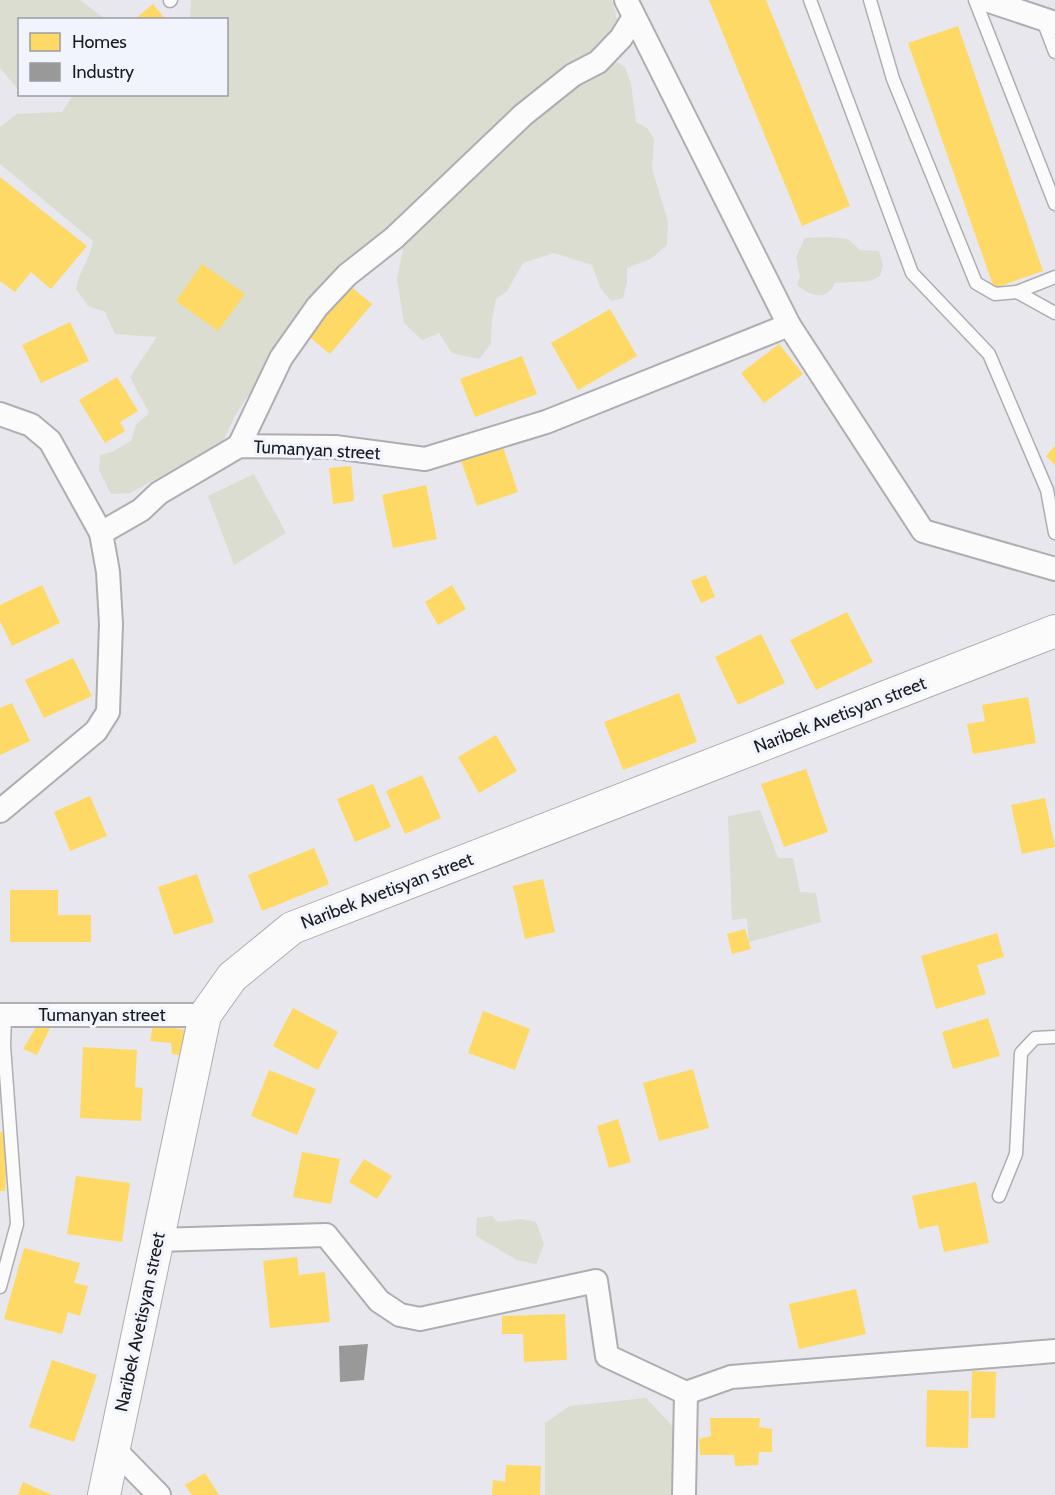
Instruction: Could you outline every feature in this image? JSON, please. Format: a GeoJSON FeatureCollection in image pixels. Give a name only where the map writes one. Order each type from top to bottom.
{"type":"FeatureCollection","features":[{"type":"Feature","properties":{"kind":"street"},"geometry":{"type":"LineString","coordinates":[[986,0],[1048,21]]}},
{"type":"Feature","properties":{"kind":"street"},"geometry":{"type":"LineString","coordinates":[[630,8],[789,325],[923,531],[1055,569]]}},
{"type":"Feature","properties":{"kind":"street"},"geometry":{"type":"LineString","coordinates":[[239,446],[282,358],[317,307],[347,275],[394,238],[524,115],[573,75],[598,62],[621,38],[630,8]]}},
{"type":"Feature","properties":{"kind":"street","name":"Tumanyan street"},"geometry":{"type":"LineString","coordinates":[[101,533],[141,510],[159,493],[239,446],[335,447],[424,459],[546,422],[789,325]]}},
{"type":"Feature","properties":{"kind":"street"},"geometry":{"type":"LineString","coordinates":[[0,414],[31,425],[50,441],[101,533],[108,572],[111,624],[108,712],[96,731],[0,811]]}},
{"type":"Feature","properties":{"kind":"street","name":"Naribek Avetisyan street"},"geometry":{"type":"LineString","coordinates":[[104,1495],[205,1015],[232,977],[292,928],[1055,631]]}},
{"type":"Feature","properties":{"kind":"street","name":"Tumanyan street"},"geometry":{"type":"LineString","coordinates":[[2,1015],[205,1015]]}},
{"type":"Feature","properties":{"kind":"street"},"geometry":{"type":"LineString","coordinates":[[157,1240],[326,1235],[380,1300],[399,1315],[420,1318],[596,1281],[607,1356],[686,1393],[731,1377],[1055,1351]]}},
{"type":"Feature","properties":{"kind":"street"},"geometry":{"type":"LineString","coordinates":[[684,1495],[686,1393]]}},
{"type":"Feature","properties":{"kind":"street"},"geometry":{"type":"LineString","coordinates":[[114,1449],[159,1495]]}},
{"type":"Feature","properties":{"kind":"lane"},"geometry":{"type":"LineString","coordinates":[[810,0],[912,273],[989,354],[1047,490],[1055,533]]}},
{"type":"Feature","properties":{"kind":"lane"},"geometry":{"type":"LineString","coordinates":[[870,0],[893,79],[976,283],[995,294],[1017,292],[1055,277]]}},
{"type":"Feature","properties":{"kind":"lane"},"geometry":{"type":"LineString","coordinates":[[975,0],[1055,204]]}},
{"type":"Feature","properties":{"kind":"lane"},"geometry":{"type":"LineString","coordinates":[[1048,21],[1055,52]]}},
{"type":"Feature","properties":{"kind":"lane"},"geometry":{"type":"LineString","coordinates":[[1017,292],[1055,313]]}},
{"type":"Feature","properties":{"kind":"lane"},"geometry":{"type":"LineString","coordinates":[[0,1287],[17,1224],[11,1104],[2,1015]]}},
{"type":"Feature","properties":{"kind":"lane"},"geometry":{"type":"LineString","coordinates":[[999,1196],[1016,1154],[1021,1053],[1035,1038],[1055,1038]]}},
{"type":"Feature","properties":{"kind":"shaded area"},"geometry":{"type":"Polygon","coordinates":[[[0,0],[80,0],[104,18],[18,18],[18,89],[0,68],[0,0]]]}},
{"type":"Feature","properties":{"kind":"shaded area"},"geometry":{"type":"Polygon","coordinates":[[[191,0],[612,0],[618,23],[615,61],[625,67],[631,84],[636,122],[647,128],[654,139],[652,169],[668,221],[667,245],[652,258],[627,268],[627,282],[623,298],[611,301],[601,289],[592,265],[554,253],[523,263],[507,291],[496,299],[492,318],[491,344],[479,359],[452,353],[439,333],[422,340],[404,323],[397,279],[404,244],[347,263],[270,362],[236,414],[222,443],[130,493],[111,494],[99,470],[100,455],[112,452],[131,441],[136,425],[149,413],[130,377],[157,337],[115,334],[105,312],[88,306],[76,289],[93,241],[0,164],[0,127],[17,114],[62,112],[72,96],[228,96],[228,18],[190,18],[191,0]]]}},
{"type":"Feature","properties":{"kind":"shaded area"},"geometry":{"type":"Polygon","coordinates":[[[805,238],[848,239],[860,250],[879,251],[883,265],[880,276],[870,281],[835,283],[823,295],[813,294],[797,285],[800,276],[796,257],[805,238]]]}},
{"type":"Feature","properties":{"kind":"shaded area"},"geometry":{"type":"Polygon","coordinates":[[[254,474],[286,533],[234,565],[208,496],[254,474]]]}},
{"type":"Feature","properties":{"kind":"shaded area"},"geometry":{"type":"Polygon","coordinates":[[[760,810],[778,858],[793,858],[800,892],[816,893],[821,922],[749,942],[747,918],[732,920],[728,816],[760,810]]]}},
{"type":"Feature","properties":{"kind":"shaded area"},"geometry":{"type":"Polygon","coordinates":[[[492,1216],[498,1222],[521,1219],[536,1222],[544,1244],[536,1264],[517,1260],[476,1236],[477,1218],[492,1216]]]}},
{"type":"Feature","properties":{"kind":"shaded area"},"geometry":{"type":"Polygon","coordinates":[[[646,1398],[676,1430],[675,1495],[545,1495],[545,1423],[570,1406],[646,1398]]]}},
{"type":"Feature","properties":{"kind":"building: Homes"},"geometry":{"type":"Polygon","coordinates":[[[709,0],[766,0],[850,206],[802,226],[709,0]]]}},
{"type":"Feature","properties":{"kind":"building: Homes"},"geometry":{"type":"Polygon","coordinates":[[[153,4],[164,18],[136,18],[153,4]]]}},
{"type":"Feature","properties":{"kind":"building: Homes"},"geometry":{"type":"Polygon","coordinates":[[[958,26],[1043,271],[994,288],[908,43],[958,26]]]}},
{"type":"Feature","properties":{"kind":"building: Homes"},"geometry":{"type":"Polygon","coordinates":[[[0,177],[87,246],[51,289],[31,272],[15,292],[0,281],[0,177]]]}},
{"type":"Feature","properties":{"kind":"building: Homes"},"geometry":{"type":"Polygon","coordinates":[[[202,264],[245,294],[218,331],[176,301],[202,264]]]}},
{"type":"Feature","properties":{"kind":"building: Homes"},"geometry":{"type":"Polygon","coordinates":[[[349,285],[372,304],[330,354],[307,335],[349,285]]]}},
{"type":"Feature","properties":{"kind":"building: Homes"},"geometry":{"type":"Polygon","coordinates":[[[610,309],[637,356],[578,390],[551,343],[610,309]]]}},
{"type":"Feature","properties":{"kind":"building: Homes"},"geometry":{"type":"Polygon","coordinates":[[[70,322],[89,361],[41,383],[22,345],[70,322]]]}},
{"type":"Feature","properties":{"kind":"building: Homes"},"geometry":{"type":"Polygon","coordinates":[[[779,344],[803,374],[764,403],[741,373],[779,344]]]}},
{"type":"Feature","properties":{"kind":"building: Homes"},"geometry":{"type":"Polygon","coordinates":[[[522,356],[537,394],[475,417],[460,379],[522,356]]]}},
{"type":"Feature","properties":{"kind":"building: Homes"},"geometry":{"type":"Polygon","coordinates":[[[117,377],[138,411],[120,422],[125,431],[105,443],[79,400],[117,377]]]}},
{"type":"Feature","properties":{"kind":"building: Homes"},"geometry":{"type":"Polygon","coordinates":[[[501,441],[518,492],[477,506],[459,455],[501,441]]]}},
{"type":"Feature","properties":{"kind":"building: Homes"},"geometry":{"type":"Polygon","coordinates":[[[1055,446],[1055,465],[1046,456],[1055,446]]]}},
{"type":"Feature","properties":{"kind":"building: Homes"},"geometry":{"type":"Polygon","coordinates":[[[351,466],[354,501],[333,504],[329,468],[351,466]]]}},
{"type":"Feature","properties":{"kind":"building: Homes"},"geometry":{"type":"Polygon","coordinates":[[[426,485],[437,539],[393,548],[382,495],[426,485]]]}},
{"type":"Feature","properties":{"kind":"building: Homes"},"geometry":{"type":"Polygon","coordinates":[[[706,575],[715,597],[701,603],[691,581],[706,575]]]}},
{"type":"Feature","properties":{"kind":"building: Homes"},"geometry":{"type":"Polygon","coordinates":[[[42,585],[60,623],[12,646],[0,621],[0,605],[42,585]]]}},
{"type":"Feature","properties":{"kind":"building: Homes"},"geometry":{"type":"Polygon","coordinates":[[[452,585],[466,609],[438,625],[425,602],[452,585]]]}},
{"type":"Feature","properties":{"kind":"building: Homes"},"geometry":{"type":"Polygon","coordinates":[[[847,612],[873,662],[816,690],[790,640],[847,612]]]}},
{"type":"Feature","properties":{"kind":"building: Homes"},"geometry":{"type":"Polygon","coordinates":[[[761,634],[785,683],[738,705],[715,657],[761,634]]]}},
{"type":"Feature","properties":{"kind":"building: Homes"},"geometry":{"type":"Polygon","coordinates":[[[73,658],[92,696],[44,718],[25,680],[73,658]]]}},
{"type":"Feature","properties":{"kind":"building: Homes"},"geometry":{"type":"Polygon","coordinates":[[[679,693],[697,742],[623,770],[604,722],[679,693]]]}},
{"type":"Feature","properties":{"kind":"building: Homes"},"geometry":{"type":"Polygon","coordinates":[[[1028,697],[1036,743],[973,754],[967,724],[985,721],[982,705],[1028,697]]]}},
{"type":"Feature","properties":{"kind":"building: Homes"},"geometry":{"type":"Polygon","coordinates":[[[12,703],[30,741],[0,755],[0,708],[12,703]]]}},
{"type":"Feature","properties":{"kind":"building: Homes"},"geometry":{"type":"Polygon","coordinates":[[[496,735],[517,771],[479,793],[458,757],[496,735]]]}},
{"type":"Feature","properties":{"kind":"building: Homes"},"geometry":{"type":"Polygon","coordinates":[[[806,769],[828,832],[784,847],[761,784],[806,769]]]}},
{"type":"Feature","properties":{"kind":"building: Homes"},"geometry":{"type":"Polygon","coordinates":[[[422,775],[441,818],[405,834],[386,791],[422,775]]]}},
{"type":"Feature","properties":{"kind":"building: Homes"},"geometry":{"type":"Polygon","coordinates":[[[373,784],[391,827],[355,842],[337,799],[373,784]]]}},
{"type":"Feature","properties":{"kind":"building: Homes"},"geometry":{"type":"Polygon","coordinates":[[[90,796],[107,836],[70,851],[54,812],[90,796]]]}},
{"type":"Feature","properties":{"kind":"building: Homes"},"geometry":{"type":"Polygon","coordinates":[[[1045,798],[1055,847],[1022,854],[1011,805],[1045,798]]]}},
{"type":"Feature","properties":{"kind":"building: Homes"},"geometry":{"type":"Polygon","coordinates":[[[314,848],[329,884],[262,911],[248,875],[314,848]]]}},
{"type":"Feature","properties":{"kind":"building: Homes"},"geometry":{"type":"Polygon","coordinates":[[[197,874],[214,922],[174,935],[158,887],[197,874]]]}},
{"type":"Feature","properties":{"kind":"building: Homes"},"geometry":{"type":"Polygon","coordinates":[[[543,879],[555,932],[525,939],[513,886],[543,879]]]}},
{"type":"Feature","properties":{"kind":"building: Homes"},"geometry":{"type":"Polygon","coordinates":[[[10,890],[58,890],[58,915],[91,915],[91,942],[10,942],[10,890]]]}},
{"type":"Feature","properties":{"kind":"building: Homes"},"geometry":{"type":"Polygon","coordinates":[[[745,929],[751,949],[732,954],[727,934],[745,929]]]}},
{"type":"Feature","properties":{"kind":"building: Homes"},"geometry":{"type":"Polygon","coordinates":[[[997,933],[1004,957],[977,965],[986,994],[936,1009],[921,956],[997,933]]]}},
{"type":"Feature","properties":{"kind":"building: Homes"},"geometry":{"type":"Polygon","coordinates":[[[293,1008],[338,1032],[318,1070],[273,1046],[293,1008]]]}},
{"type":"Feature","properties":{"kind":"building: Homes"},"geometry":{"type":"Polygon","coordinates":[[[483,1011],[530,1029],[515,1070],[468,1053],[483,1011]]]}},
{"type":"Feature","properties":{"kind":"building: Homes"},"geometry":{"type":"Polygon","coordinates":[[[988,1018],[1000,1056],[953,1069],[942,1032],[988,1018]]]}},
{"type":"Feature","properties":{"kind":"building: Homes"},"geometry":{"type":"Polygon","coordinates":[[[38,1024],[51,1026],[37,1055],[23,1049],[38,1024]]]}},
{"type":"Feature","properties":{"kind":"building: Homes"},"geometry":{"type":"Polygon","coordinates":[[[153,1024],[189,1031],[185,1056],[172,1054],[171,1043],[150,1041],[153,1024]]]}},
{"type":"Feature","properties":{"kind":"building: Homes"},"geometry":{"type":"Polygon","coordinates":[[[83,1047],[137,1050],[135,1087],[143,1088],[141,1121],[80,1118],[83,1047]]]}},
{"type":"Feature","properties":{"kind":"building: Homes"},"geometry":{"type":"Polygon","coordinates":[[[693,1069],[709,1128],[659,1141],[643,1083],[693,1069]]]}},
{"type":"Feature","properties":{"kind":"building: Homes"},"geometry":{"type":"Polygon","coordinates":[[[269,1070],[316,1089],[297,1135],[251,1116],[269,1070]]]}},
{"type":"Feature","properties":{"kind":"building: Homes"},"geometry":{"type":"Polygon","coordinates":[[[618,1119],[631,1162],[609,1168],[597,1126],[618,1119]]]}},
{"type":"Feature","properties":{"kind":"building: Homes"},"geometry":{"type":"Polygon","coordinates":[[[0,1132],[8,1132],[5,1191],[0,1191],[0,1132]]]}},
{"type":"Feature","properties":{"kind":"building: Homes"},"geometry":{"type":"Polygon","coordinates":[[[302,1152],[340,1159],[331,1204],[293,1197],[302,1152]]]}},
{"type":"Feature","properties":{"kind":"building: Homes"},"geometry":{"type":"Polygon","coordinates":[[[364,1159],[392,1176],[377,1199],[349,1182],[364,1159]]]}},
{"type":"Feature","properties":{"kind":"building: Homes"},"geometry":{"type":"Polygon","coordinates":[[[76,1176],[130,1183],[122,1242],[67,1234],[76,1176]]]}},
{"type":"Feature","properties":{"kind":"building: Homes"},"geometry":{"type":"Polygon","coordinates":[[[976,1182],[989,1243],[944,1252],[938,1225],[919,1229],[912,1196],[976,1182]]]}},
{"type":"Feature","properties":{"kind":"building: Homes"},"geometry":{"type":"Polygon","coordinates":[[[24,1248],[80,1263],[74,1283],[88,1286],[80,1316],[68,1312],[62,1334],[4,1319],[24,1248]]]}},
{"type":"Feature","properties":{"kind":"building: Homes"},"geometry":{"type":"Polygon","coordinates":[[[297,1257],[299,1275],[325,1272],[330,1322],[270,1328],[263,1261],[297,1257]]]}},
{"type":"Feature","properties":{"kind":"building: Homes"},"geometry":{"type":"Polygon","coordinates":[[[856,1289],[866,1334],[799,1349],[789,1304],[856,1289]]]}},
{"type":"Feature","properties":{"kind":"building: Homes"},"geometry":{"type":"Polygon","coordinates":[[[565,1314],[567,1360],[524,1362],[523,1334],[502,1334],[502,1316],[565,1314]]]}},
{"type":"Feature","properties":{"kind":"building: Homes"},"geometry":{"type":"Polygon","coordinates":[[[52,1360],[97,1375],[74,1442],[29,1427],[52,1360]]]}},
{"type":"Feature","properties":{"kind":"building: Homes"},"geometry":{"type":"Polygon","coordinates":[[[972,1371],[996,1372],[995,1418],[971,1418],[972,1371]]]}},
{"type":"Feature","properties":{"kind":"building: Homes"},"geometry":{"type":"Polygon","coordinates":[[[927,1390],[969,1391],[968,1448],[926,1447],[927,1390]]]}},
{"type":"Feature","properties":{"kind":"building: Homes"},"geometry":{"type":"Polygon","coordinates":[[[710,1418],[760,1418],[759,1427],[772,1429],[772,1452],[759,1452],[758,1465],[735,1466],[734,1455],[700,1455],[699,1439],[711,1436],[710,1418]]]}},
{"type":"Feature","properties":{"kind":"building: Homes"},"geometry":{"type":"Polygon","coordinates":[[[506,1465],[541,1466],[540,1495],[492,1495],[493,1480],[505,1482],[506,1465]]]}},
{"type":"Feature","properties":{"kind":"building: Homes"},"geometry":{"type":"Polygon","coordinates":[[[205,1473],[219,1495],[192,1495],[185,1485],[205,1473]]]}},
{"type":"Feature","properties":{"kind":"building: Homes"},"geometry":{"type":"Polygon","coordinates":[[[23,1482],[52,1495],[18,1495],[23,1482]]]}},
{"type":"Feature","properties":{"kind":"building: Industry"},"geometry":{"type":"Polygon","coordinates":[[[368,1344],[364,1380],[340,1382],[339,1346],[368,1344]]]}}]}
